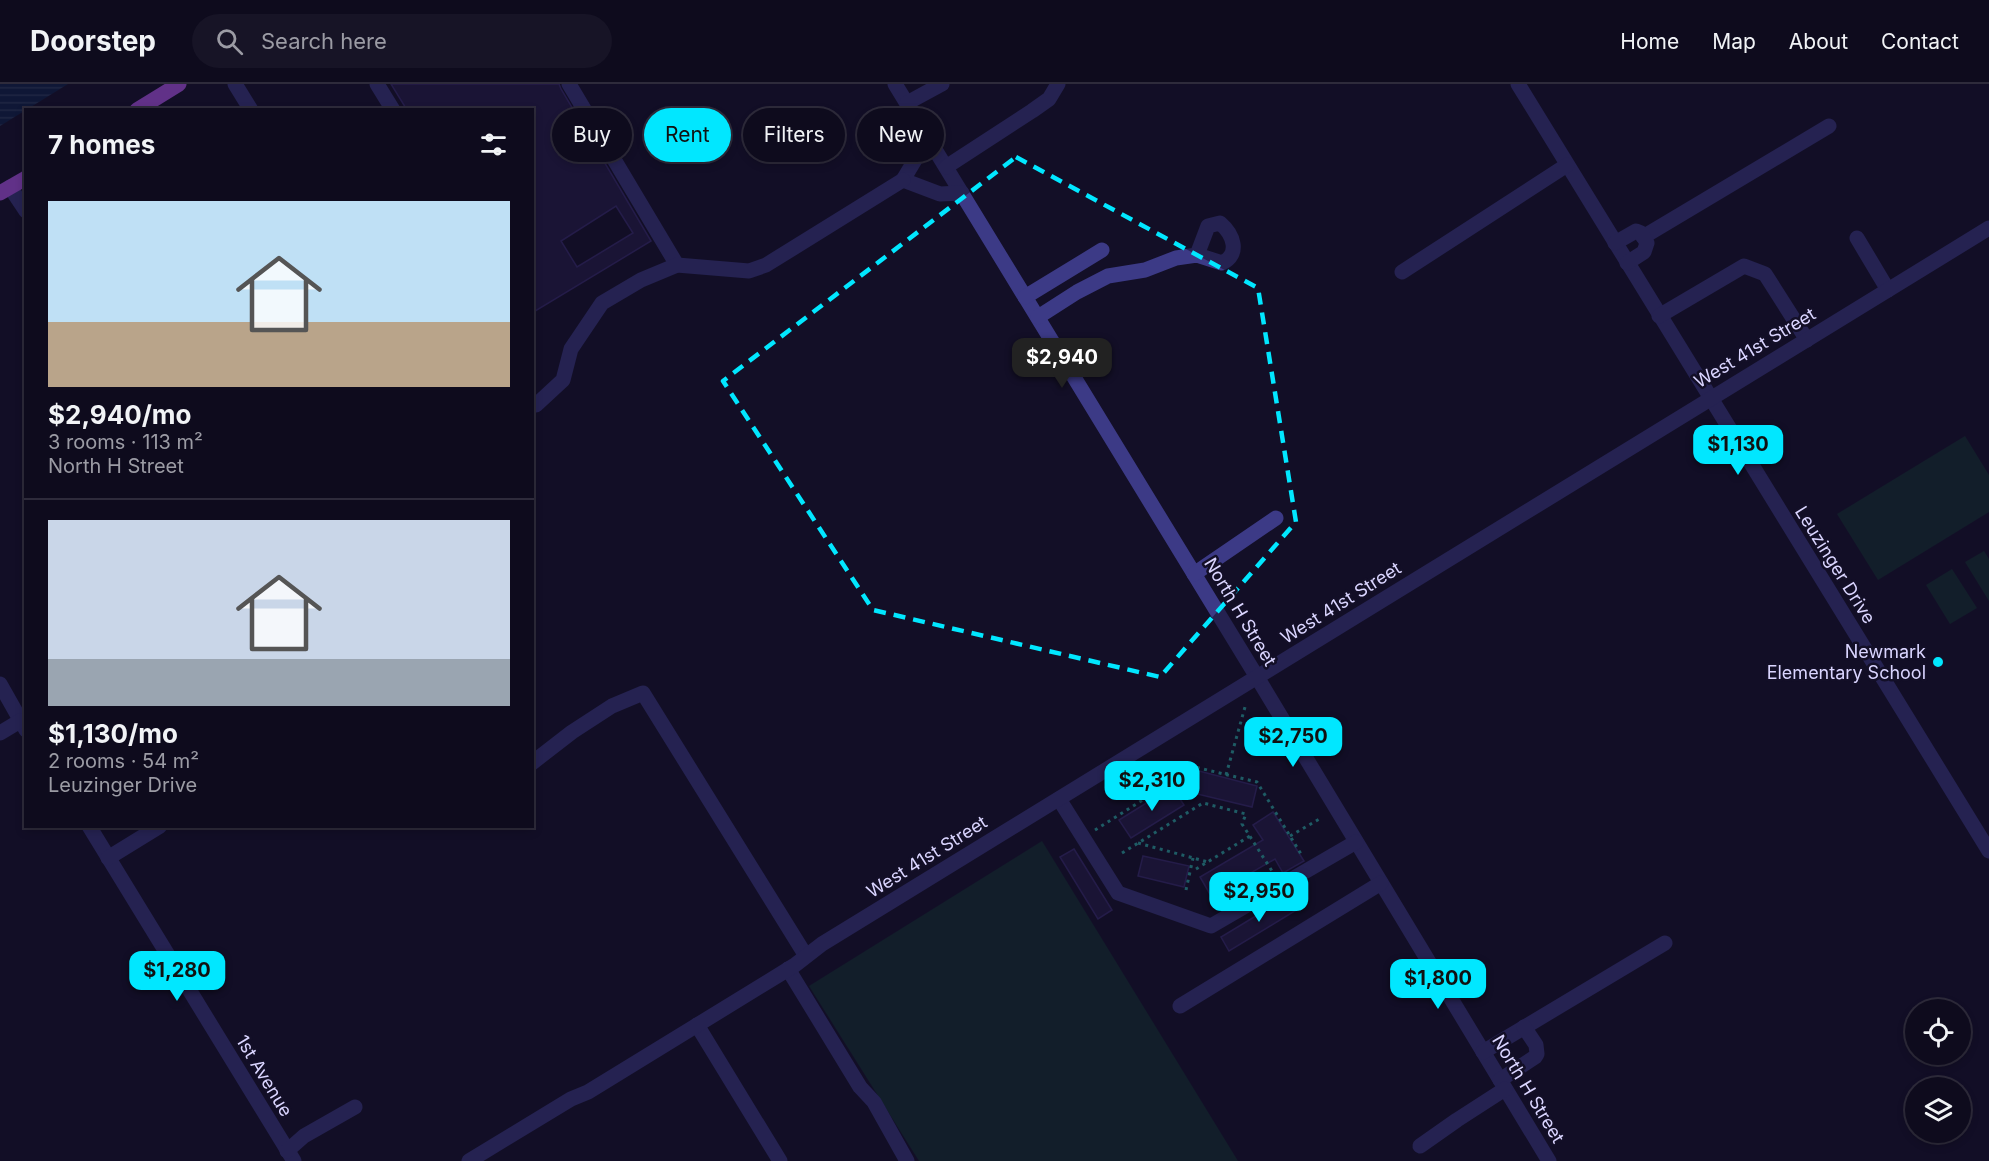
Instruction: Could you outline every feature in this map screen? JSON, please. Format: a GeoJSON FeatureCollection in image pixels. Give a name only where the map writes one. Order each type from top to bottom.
{"type":"FeatureCollection","features":[{"type":"Feature","properties":{"kind":"main road"},"geometry":{"type":"LineString","coordinates":[[141,108],[179,84]]}},
{"type":"Feature","properties":{"kind":"main road"},"geometry":{"type":"LineString","coordinates":[[5,190],[24,179]]}},
{"type":"Feature","properties":{"kind":"street"},"geometry":{"type":"LineString","coordinates":[[235,84],[250,108]]}},
{"type":"Feature","properties":{"kind":"street"},"geometry":{"type":"LineString","coordinates":[[377,84],[392,108]]}},
{"type":"Feature","properties":{"kind":"street"},"geometry":{"type":"LineString","coordinates":[[569,84],[677,265]]}},
{"type":"Feature","properties":{"kind":"street","name":"North H Street"},"geometry":{"type":"LineString","coordinates":[[896,84],[910,108]]}},
{"type":"Feature","properties":{"kind":"street"},"geometry":{"type":"LineString","coordinates":[[907,103],[942,84]]}},
{"type":"Feature","properties":{"kind":"street"},"geometry":{"type":"LineString","coordinates":[[946,167],[1049,99],[1058,84]]}},
{"type":"Feature","properties":{"kind":"street","name":"Leuzinger Drive"},"geometry":{"type":"LineString","coordinates":[[1518,84],[1710,399],[1984,832],[1989,851]]}},
{"type":"Feature","properties":{"kind":"street"},"geometry":{"type":"LineString","coordinates":[[1643,237],[1829,126]]}},
{"type":"Feature","properties":{"kind":"street"},"geometry":{"type":"LineString","coordinates":[[536,405],[563,380],[571,349],[602,303],[641,280],[677,265],[749,271],[766,265],[903,180],[914,162]]}},
{"type":"Feature","properties":{"kind":"street","name":"North H Street"},"geometry":{"type":"LineString","coordinates":[[943,162],[1549,1161]]}},
{"type":"Feature","properties":{"kind":"street"},"geometry":{"type":"LineString","coordinates":[[1402,272],[1567,165]]}},
{"type":"Feature","properties":{"kind":"street"},"geometry":{"type":"LineString","coordinates":[[903,180],[940,194],[962,192]]}},
{"type":"Feature","properties":{"kind":"street"},"geometry":{"type":"LineString","coordinates":[[5,190],[24,209]]}},
{"type":"Feature","properties":{"kind":"street","name":"West 41st Street"},"geometry":{"type":"LineString","coordinates":[[469,1161],[697,1025],[788,969],[822,944],[1989,228]]}},
{"type":"Feature","properties":{"kind":"street"},"geometry":{"type":"LineString","coordinates":[[1615,243],[1636,231],[1641,233],[1647,243],[1646,249],[1627,263]]}},
{"type":"Feature","properties":{"kind":"street"},"geometry":{"type":"LineString","coordinates":[[1857,238],[1888,290]]}},
{"type":"Feature","properties":{"kind":"street"},"geometry":{"type":"LineString","coordinates":[[1025,297],[1102,250]]}},
{"type":"Feature","properties":{"kind":"street"},"geometry":{"type":"LineString","coordinates":[[1038,317],[1077,292],[1108,276],[1145,270],[1176,258],[1197,255]]}},
{"type":"Feature","properties":{"kind":"street"},"geometry":{"type":"LineString","coordinates":[[1659,316],[1744,266],[1765,274],[1806,340]]}},
{"type":"Feature","properties":{"kind":"street"},"geometry":{"type":"LineString","coordinates":[[1194,574],[1276,518]]}},
{"type":"Feature","properties":{"kind":"street"},"geometry":{"type":"LineString","coordinates":[[0,684],[23,725],[0,733]]}},
{"type":"Feature","properties":{"kind":"street"},"geometry":{"type":"LineString","coordinates":[[534,761],[572,732],[612,706],[643,693],[806,956]]}},
{"type":"Feature","properties":{"kind":"street"},"geometry":{"type":"LineString","coordinates":[[1059,799],[1118,893],[1210,926],[1356,842]]}},
{"type":"Feature","properties":{"kind":"street","name":"1st Avenue"},"geometry":{"type":"LineString","coordinates":[[90,828],[290,1156]]}},
{"type":"Feature","properties":{"kind":"street"},"geometry":{"type":"LineString","coordinates":[[108,858],[157,828]]}},
{"type":"Feature","properties":{"kind":"street"},"geometry":{"type":"LineString","coordinates":[[1180,1006],[1381,883]]}},
{"type":"Feature","properties":{"kind":"street"},"geometry":{"type":"LineString","coordinates":[[1483,1052],[1665,943]]}},
{"type":"Feature","properties":{"kind":"street"},"geometry":{"type":"LineString","coordinates":[[788,969],[860,1087],[874,1102],[907,1161]]}},
{"type":"Feature","properties":{"kind":"street"},"geometry":{"type":"LineString","coordinates":[[697,1025],[780,1161]]}},
{"type":"Feature","properties":{"kind":"street"},"geometry":{"type":"LineString","coordinates":[[1420,1146],[1503,1085],[1535,1057],[1536,1045],[1524,1027]]}},
{"type":"Feature","properties":{"kind":"street"},"geometry":{"type":"LineString","coordinates":[[290,1156],[304,1136],[355,1107]]}},
{"type":"Feature","properties":{"kind":"path"},"geometry":{"type":"LineString","coordinates":[[1226,775],[1245,707]]}},
{"type":"Feature","properties":{"kind":"path"},"geometry":{"type":"LineString","coordinates":[[1083,837],[1195,767],[1257,782],[1310,869]]}},
{"type":"Feature","properties":{"kind":"path"},"geometry":{"type":"LineString","coordinates":[[1127,774],[1143,800]]}},
{"type":"Feature","properties":{"kind":"path"},"geometry":{"type":"LineString","coordinates":[[1122,853],[1203,803],[1246,814],[1242,824],[1281,885]]}},
{"type":"Feature","properties":{"kind":"path"},"geometry":{"type":"LineString","coordinates":[[1290,836],[1321,818]]}},
{"type":"Feature","properties":{"kind":"path"},"geometry":{"type":"LineString","coordinates":[[1196,869],[1250,836]]}},
{"type":"Feature","properties":{"kind":"path"},"geometry":{"type":"LineString","coordinates":[[1138,843],[1208,862]]}},
{"type":"Feature","properties":{"kind":"path"},"geometry":{"type":"LineString","coordinates":[[1186,890],[1193,858]]}},
{"type":"Feature","properties":{"kind":"highlighted area"},"geometry":{"type":"Polygon","coordinates":[[[1016,157],[1258,288],[1296,522],[1160,677],[873,610],[723,381],[1016,157]]]}},
{"type":"Feature","properties":{"kind":"green space"},"geometry":{"type":"Polygon","coordinates":[[[1965,436],[1989,475],[1989,512],[1878,580],[1837,514],[1965,436]]]}},
{"type":"Feature","properties":{"kind":"green space"},"geometry":{"type":"Polygon","coordinates":[[[1984,551],[1989,559],[1989,601],[1965,562],[1984,551]]]}},
{"type":"Feature","properties":{"kind":"green space"},"geometry":{"type":"Polygon","coordinates":[[[1952,569],[1977,608],[1950,624],[1926,585],[1952,569]]]}},
{"type":"Feature","properties":{"kind":"green space"},"geometry":{"type":"Polygon","coordinates":[[[1042,841],[1238,1161],[919,1161],[809,986],[1042,841]]]}},
{"type":"Feature","properties":{"kind":"water"},"geometry":{"type":"Polygon","coordinates":[[[0,84],[68,84],[29,108],[24,108],[24,111],[0,126],[0,84]]]}},
{"type":"Feature","properties":{"kind":"building"},"geometry":{"type":"Polygon","coordinates":[[[391,84],[559,84],[572,108],[552,108],[552,162],[604,162],[651,241],[534,312],[534,108],[406,108],[391,84]],[[616,206],[561,241],[577,267],[633,233],[616,206]]]}},
{"type":"Feature","properties":{"kind":"building"},"geometry":{"type":"Polygon","coordinates":[[[1199,771],[1257,786],[1252,807],[1193,793],[1199,771]]]}},
{"type":"Feature","properties":{"kind":"building"},"geometry":{"type":"Polygon","coordinates":[[[1172,787],[1184,805],[1131,838],[1119,820],[1172,787]]]}},
{"type":"Feature","properties":{"kind":"building"},"geometry":{"type":"Polygon","coordinates":[[[1273,812],[1304,861],[1283,873],[1275,859],[1211,896],[1200,877],[1263,840],[1253,825],[1273,812]]]}},
{"type":"Feature","properties":{"kind":"building"},"geometry":{"type":"Polygon","coordinates":[[[1074,849],[1112,910],[1098,919],[1060,857],[1074,849]]]}},
{"type":"Feature","properties":{"kind":"building"},"geometry":{"type":"Polygon","coordinates":[[[1143,856],[1189,866],[1184,887],[1138,876],[1143,856]]]}},
{"type":"Feature","properties":{"kind":"building"},"geometry":{"type":"Polygon","coordinates":[[[1289,896],[1298,909],[1229,951],[1221,937],[1289,896]]]}},
{"type":"Feature","properties":{"kind":"place","name":"Newmark Elementary School"},"geometry":{"type":"Point","coordinates":[1938,662]}}]}
